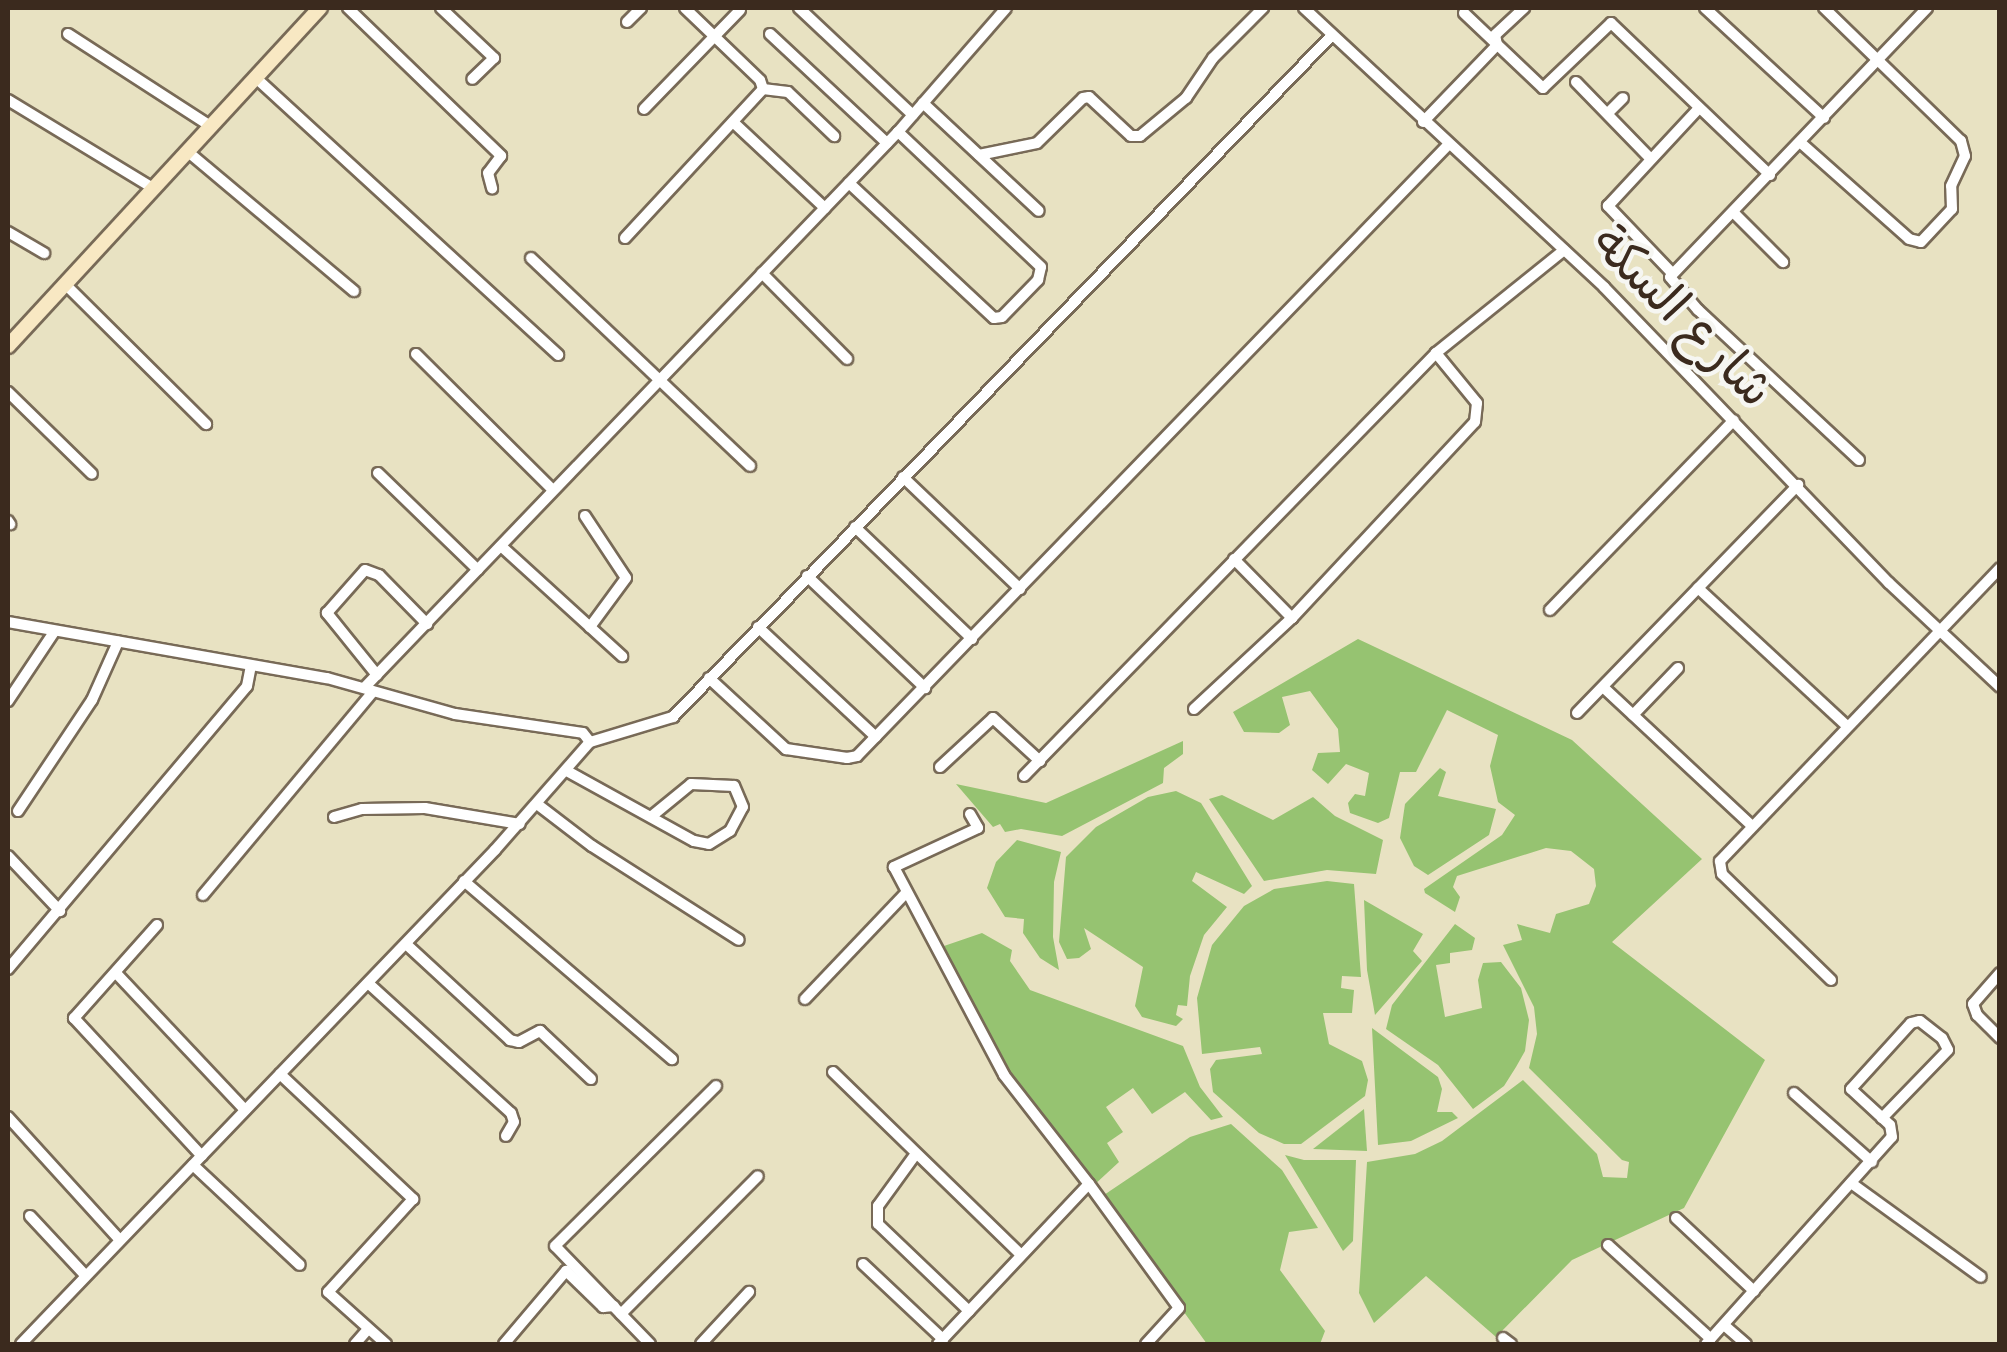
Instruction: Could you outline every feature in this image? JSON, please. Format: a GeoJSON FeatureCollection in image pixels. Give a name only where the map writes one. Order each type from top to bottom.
{"type":"FeatureCollection","features":[{"type":"Feature","properties":{"kind":"main road"},"geometry":{"type":"LineString","coordinates":[[8,346],[320,8]]}},
{"type":"Feature","properties":{"kind":"street"},"geometry":{"type":"LineString","coordinates":[[348,8],[501,156],[488,173],[492,188]]}},
{"type":"Feature","properties":{"kind":"street"},"geometry":{"type":"LineString","coordinates":[[441,8],[494,58],[472,80]]}},
{"type":"Feature","properties":{"kind":"street"},"geometry":{"type":"LineString","coordinates":[[627,22],[642,8]]}},
{"type":"Feature","properties":{"kind":"street"},"geometry":{"type":"LineString","coordinates":[[685,8],[760,80],[763,89]]}},
{"type":"Feature","properties":{"kind":"street"},"geometry":{"type":"LineString","coordinates":[[800,8],[913,114]]}},
{"type":"Feature","properties":{"kind":"street"},"geometry":{"type":"LineString","coordinates":[[978,155],[1038,143],[1070,108],[1089,97],[1131,136],[1140,136],[1186,98],[1213,58],[1263,8]]}},
{"type":"Feature","properties":{"kind":"street","name":"شارع السكة"},"geometry":{"type":"LineString","coordinates":[[1304,8],[1564,250],[2000,687]]}},
{"type":"Feature","properties":{"kind":"street"},"geometry":{"type":"LineString","coordinates":[[1497,45],[1495,35],[1524,8]]}},
{"type":"Feature","properties":{"kind":"street"},"geometry":{"type":"LineString","coordinates":[[1706,8],[1824,118]]}},
{"type":"Feature","properties":{"kind":"street"},"geometry":{"type":"LineString","coordinates":[[1801,143],[1909,240],[1921,242],[1952,209],[1951,186],[1965,156],[1964,148],[1824,8]]}},
{"type":"Feature","properties":{"kind":"street"},"geometry":{"type":"LineString","coordinates":[[1859,460],[1670,282],[1672,273],[1927,8]]}},
{"type":"Feature","properties":{"kind":"street"},"geometry":{"type":"LineString","coordinates":[[644,109],[740,10]]}},
{"type":"Feature","properties":{"kind":"street"},"geometry":{"type":"LineString","coordinates":[[203,896],[378,675],[898,132],[999,10]]}},
{"type":"Feature","properties":{"kind":"street"},"geometry":{"type":"LineString","coordinates":[[1464,13],[1543,88],[1611,23],[1770,175]]}},
{"type":"Feature","properties":{"kind":"street"},"geometry":{"type":"LineString","coordinates":[[68,34],[210,126]]}},
{"type":"Feature","properties":{"kind":"street"},"geometry":{"type":"LineString","coordinates":[[770,34],[888,142]]}},
{"type":"Feature","properties":{"kind":"street"},"geometry":{"type":"LineString","coordinates":[[20,1344],[520,824],[590,742],[673,717],[1331,36]]}},
{"type":"Feature","properties":{"kind":"street"},"geometry":{"type":"LineString","coordinates":[[1426,119],[1497,45]]}},
{"type":"Feature","properties":{"kind":"street"},"geometry":{"type":"LineString","coordinates":[[256,78],[558,356]]}},
{"type":"Feature","properties":{"kind":"street"},"geometry":{"type":"LineString","coordinates":[[1576,82],[1651,159]]}},
{"type":"Feature","properties":{"kind":"street"},"geometry":{"type":"LineString","coordinates":[[625,238],[763,89]]}},
{"type":"Feature","properties":{"kind":"street"},"geometry":{"type":"LineString","coordinates":[[763,89],[788,92],[834,136]]}},
{"type":"Feature","properties":{"kind":"street"},"geometry":{"type":"LineString","coordinates":[[1608,113],[1622,98]]}},
{"type":"Feature","properties":{"kind":"street"},"geometry":{"type":"LineString","coordinates":[[8,100],[153,188]]}},
{"type":"Feature","properties":{"kind":"street"},"geometry":{"type":"LineString","coordinates":[[923,103],[1039,211]]}},
{"type":"Feature","properties":{"kind":"street"},"geometry":{"type":"LineString","coordinates":[[1672,273],[1608,206],[1699,108]]}},
{"type":"Feature","properties":{"kind":"street"},"geometry":{"type":"LineString","coordinates":[[733,122],[825,208]]}},
{"type":"Feature","properties":{"kind":"street"},"geometry":{"type":"LineString","coordinates":[[849,183],[994,318],[1002,317],[1038,280],[1041,267],[898,132]]}},
{"type":"Feature","properties":{"kind":"street"},"geometry":{"type":"LineString","coordinates":[[709,678],[786,749],[852,758],[925,688],[1448,145]]}},
{"type":"Feature","properties":{"kind":"street"},"geometry":{"type":"LineString","coordinates":[[187,151],[354,292]]}},
{"type":"Feature","properties":{"kind":"street"},"geometry":{"type":"LineString","coordinates":[[1734,212],[1784,262]]}},
{"type":"Feature","properties":{"kind":"street"},"geometry":{"type":"LineString","coordinates":[[8,232],[44,253]]}},
{"type":"Feature","properties":{"kind":"street"},"geometry":{"type":"LineString","coordinates":[[1024,776],[1436,353],[1564,250]]}},
{"type":"Feature","properties":{"kind":"street"},"geometry":{"type":"LineString","coordinates":[[531,258],[750,466]]}},
{"type":"Feature","properties":{"kind":"street"},"geometry":{"type":"LineString","coordinates":[[762,273],[847,359]]}},
{"type":"Feature","properties":{"kind":"street"},"geometry":{"type":"LineString","coordinates":[[65,284],[206,424]]}},
{"type":"Feature","properties":{"kind":"street"},"geometry":{"type":"LineString","coordinates":[[1194,709],[1292,618],[1479,416],[1477,404],[1436,353]]}},
{"type":"Feature","properties":{"kind":"street"},"geometry":{"type":"LineString","coordinates":[[416,354],[553,490]]}},
{"type":"Feature","properties":{"kind":"street"},"geometry":{"type":"LineString","coordinates":[[8,392],[92,474]]}},
{"type":"Feature","properties":{"kind":"street"},"geometry":{"type":"LineString","coordinates":[[1550,610],[1734,420]]}},
{"type":"Feature","properties":{"kind":"street"},"geometry":{"type":"LineString","coordinates":[[378,473],[478,570]]}},
{"type":"Feature","properties":{"kind":"street"},"geometry":{"type":"LineString","coordinates":[[903,477],[1020,589]]}},
{"type":"Feature","properties":{"kind":"street"},"geometry":{"type":"LineString","coordinates":[[1577,714],[1798,485]]}},
{"type":"Feature","properties":{"kind":"street"},"geometry":{"type":"LineString","coordinates":[[585,516],[626,578],[590,627]]}},
{"type":"Feature","properties":{"kind":"street"},"geometry":{"type":"LineString","coordinates":[[855,527],[972,639]]}},
{"type":"Feature","properties":{"kind":"street"},"geometry":{"type":"LineString","coordinates":[[501,546],[622,656]]}},
{"type":"Feature","properties":{"kind":"street"},"geometry":{"type":"LineString","coordinates":[[1234,559],[1292,618]]}},
{"type":"Feature","properties":{"kind":"street"},"geometry":{"type":"LineString","coordinates":[[1831,980],[1722,874],[1720,861],[2000,568]]}},
{"type":"Feature","properties":{"kind":"street"},"geometry":{"type":"LineString","coordinates":[[378,675],[326,613],[365,570],[379,575],[427,624]]}},
{"type":"Feature","properties":{"kind":"street"},"geometry":{"type":"LineString","coordinates":[[807,576],[925,688]]}},
{"type":"Feature","properties":{"kind":"street"},"geometry":{"type":"LineString","coordinates":[[1698,588],[1847,726]]}},
{"type":"Feature","properties":{"kind":"street"},"geometry":{"type":"LineString","coordinates":[[8,622],[369,690],[455,714],[583,733],[590,742]]}},
{"type":"Feature","properties":{"kind":"street"},"geometry":{"type":"LineString","coordinates":[[758,627],[876,737]]}},
{"type":"Feature","properties":{"kind":"street"},"geometry":{"type":"LineString","coordinates":[[8,701],[54,632]]}},
{"type":"Feature","properties":{"kind":"street"},"geometry":{"type":"LineString","coordinates":[[18,811],[79,721],[118,642]]}},
{"type":"Feature","properties":{"kind":"street"},"geometry":{"type":"LineString","coordinates":[[8,969],[247,686],[251,666]]}},
{"type":"Feature","properties":{"kind":"street"},"geometry":{"type":"LineString","coordinates":[[1633,715],[1678,668]]}},
{"type":"Feature","properties":{"kind":"street"},"geometry":{"type":"LineString","coordinates":[[1603,686],[1752,826]]}},
{"type":"Feature","properties":{"kind":"street"},"geometry":{"type":"LineString","coordinates":[[940,767],[993,718],[1040,761]]}},
{"type":"Feature","properties":{"kind":"street"},"geometry":{"type":"LineString","coordinates":[[568,771],[694,841],[708,844],[730,831],[743,807],[734,786],[692,784],[652,816]]}},
{"type":"Feature","properties":{"kind":"street"},"geometry":{"type":"LineString","coordinates":[[537,804],[592,846],[739,940]]}},
{"type":"Feature","properties":{"kind":"street"},"geometry":{"type":"LineString","coordinates":[[334,817],[362,808],[425,808],[520,824]]}},
{"type":"Feature","properties":{"kind":"street"},"geometry":{"type":"LineString","coordinates":[[970,814],[978,828],[894,867],[1004,1076],[1090,1184],[1178,1308],[1146,1344]]}},
{"type":"Feature","properties":{"kind":"street"},"geometry":{"type":"LineString","coordinates":[[8,856],[60,911]]}},
{"type":"Feature","properties":{"kind":"street"},"geometry":{"type":"LineString","coordinates":[[464,880],[672,1059]]}},
{"type":"Feature","properties":{"kind":"street"},"geometry":{"type":"LineString","coordinates":[[806,999],[906,894]]}},
{"type":"Feature","properties":{"kind":"street"},"geometry":{"type":"LineString","coordinates":[[157,925],[74,1018],[197,1160],[300,1265]]}},
{"type":"Feature","properties":{"kind":"street"},"geometry":{"type":"LineString","coordinates":[[406,944],[510,1040],[519,1042],[540,1031],[591,1079]]}},
{"type":"Feature","properties":{"kind":"street"},"geometry":{"type":"LineString","coordinates":[[2000,972],[1973,1004],[1977,1015],[2000,1038]]}},
{"type":"Feature","properties":{"kind":"street"},"geometry":{"type":"LineString","coordinates":[[116,973],[246,1110]]}},
{"type":"Feature","properties":{"kind":"street"},"geometry":{"type":"LineString","coordinates":[[368,983],[511,1113],[514,1122],[506,1136]]}},
{"type":"Feature","properties":{"kind":"street"},"geometry":{"type":"LineString","coordinates":[[1608,1244],[1708,1342],[1893,1134],[1882,1118],[1854,1095],[1852,1087],[1911,1023],[1920,1021],[1942,1038],[1948,1050],[1882,1118]]}},
{"type":"Feature","properties":{"kind":"street"},"geometry":{"type":"LineString","coordinates":[[834,1072],[1021,1255]]}},
{"type":"Feature","properties":{"kind":"street"},"geometry":{"type":"LineString","coordinates":[[280,1074],[412,1199],[328,1292],[386,1344]]}},
{"type":"Feature","properties":{"kind":"street"},"geometry":{"type":"LineString","coordinates":[[650,1344],[554,1246],[716,1086]]}},
{"type":"Feature","properties":{"kind":"street"},"geometry":{"type":"LineString","coordinates":[[1794,1094],[1872,1162]]}},
{"type":"Feature","properties":{"kind":"street"},"geometry":{"type":"LineString","coordinates":[[8,1117],[120,1240]]}},
{"type":"Feature","properties":{"kind":"street"},"geometry":{"type":"LineString","coordinates":[[916,1155],[878,1206],[878,1224],[969,1311]]}},
{"type":"Feature","properties":{"kind":"street"},"geometry":{"type":"LineString","coordinates":[[617,1310],[758,1176]]}},
{"type":"Feature","properties":{"kind":"street"},"geometry":{"type":"LineString","coordinates":[[1850,1183],[1981,1277]]}},
{"type":"Feature","properties":{"kind":"street"},"geometry":{"type":"LineString","coordinates":[[863,1264],[941,1342],[1090,1184]]}},
{"type":"Feature","properties":{"kind":"street"},"geometry":{"type":"LineString","coordinates":[[30,1216],[84,1275]]}},
{"type":"Feature","properties":{"kind":"street"},"geometry":{"type":"LineString","coordinates":[[1676,1218],[1754,1291]]}},
{"type":"Feature","properties":{"kind":"street"},"geometry":{"type":"LineString","coordinates":[[504,1344],[566,1271],[603,1307],[617,1310]]}},
{"type":"Feature","properties":{"kind":"street"},"geometry":{"type":"LineString","coordinates":[[701,1344],[749,1292]]}},
{"type":"Feature","properties":{"kind":"street"},"geometry":{"type":"LineString","coordinates":[[1724,1324],[1746,1344]]}},
{"type":"Feature","properties":{"kind":"street"},"geometry":{"type":"LineString","coordinates":[[355,1344],[368,1329]]}},
{"type":"Feature","properties":{"kind":"green space"},"geometry":{"type":"Polygon","coordinates":[[[1358,639],[1572,740],[1702,859],[1612,942],[1765,1060],[1684,1208],[1572,1260],[1496,1337],[1426,1276],[1374,1323],[1359,1293],[1367,1162],[1415,1154],[1442,1141],[1523,1080],[1597,1154],[1603,1177],[1627,1178],[1629,1162],[1622,1160],[1529,1068],[1537,1034],[1534,1007],[1503,945],[1522,940],[1517,924],[1550,933],[1556,914],[1589,904],[1596,886],[1594,869],[1571,851],[1546,848],[1457,876],[1453,887],[1460,897],[1455,912],[1425,893],[1424,889],[1502,835],[1515,815],[1498,802],[1490,766],[1498,735],[1447,710],[1416,772],[1400,772],[1389,818],[1378,823],[1350,813],[1348,803],[1355,794],[1365,796],[1369,773],[1346,764],[1328,784],[1312,770],[1318,753],[1340,752],[1338,729],[1310,691],[1282,697],[1290,725],[1279,733],[1244,732],[1233,712],[1358,639]]]}},
{"type":"Feature","properties":{"kind":"green space"},"geometry":{"type":"Polygon","coordinates":[[[1183,741],[1183,754],[1164,768],[1163,783],[1062,836],[1021,829],[1005,832],[1000,824],[993,827],[956,784],[1046,803],[1183,741]]]}},
{"type":"Feature","properties":{"kind":"green space"},"geometry":{"type":"Polygon","coordinates":[[[1440,768],[1446,772],[1438,796],[1496,809],[1489,835],[1428,875],[1414,866],[1400,838],[1405,804],[1440,768]]]}},
{"type":"Feature","properties":{"kind":"green space"},"geometry":{"type":"Polygon","coordinates":[[[1176,791],[1201,803],[1252,886],[1244,894],[1196,872],[1192,881],[1227,907],[1204,935],[1190,976],[1187,1006],[1178,1005],[1176,1015],[1183,1019],[1176,1026],[1142,1017],[1135,1006],[1143,967],[1084,928],[1091,949],[1079,958],[1067,959],[1059,942],[1066,857],[1096,827],[1148,797],[1176,791]]]}},
{"type":"Feature","properties":{"kind":"green space"},"geometry":{"type":"Polygon","coordinates":[[[1222,795],[1273,820],[1313,797],[1335,816],[1383,840],[1376,874],[1327,870],[1264,881],[1209,799],[1222,795]]]}},
{"type":"Feature","properties":{"kind":"green space"},"geometry":{"type":"Polygon","coordinates":[[[1017,840],[1061,852],[1054,882],[1053,937],[1059,970],[1040,958],[1023,933],[1024,919],[1005,917],[987,888],[996,862],[1017,840]]]}},
{"type":"Feature","properties":{"kind":"green space"},"geometry":{"type":"Polygon","coordinates":[[[1327,881],[1354,884],[1361,977],[1342,976],[1341,988],[1354,990],[1352,1013],[1323,1013],[1329,1044],[1362,1061],[1368,1080],[1365,1096],[1301,1144],[1284,1144],[1259,1133],[1213,1092],[1210,1069],[1216,1060],[1262,1054],[1260,1047],[1202,1054],[1197,998],[1212,945],[1244,906],[1274,889],[1327,881]]]}},
{"type":"Feature","properties":{"kind":"green space"},"geometry":{"type":"Polygon","coordinates":[[[1364,900],[1423,934],[1413,951],[1422,961],[1375,1015],[1367,970],[1364,900]]]}},
{"type":"Feature","properties":{"kind":"green space"},"geometry":{"type":"Polygon","coordinates":[[[1455,924],[1475,938],[1472,950],[1450,953],[1450,963],[1436,965],[1445,1017],[1482,1008],[1478,980],[1483,963],[1501,962],[1521,988],[1529,1020],[1525,1051],[1516,1067],[1504,1086],[1473,1109],[1438,1065],[1386,1029],[1392,1005],[1455,924]]]}},
{"type":"Feature","properties":{"kind":"green space"},"geometry":{"type":"Polygon","coordinates":[[[982,933],[1012,950],[1010,961],[1030,990],[1183,1046],[1200,1087],[1223,1117],[1211,1120],[1185,1092],[1152,1114],[1133,1088],[1106,1107],[1123,1132],[1107,1143],[1119,1162],[1093,1186],[1005,1067],[944,946],[982,933]]]}},
{"type":"Feature","properties":{"kind":"green space"},"geometry":{"type":"Polygon","coordinates":[[[1372,1028],[1438,1077],[1442,1089],[1437,1112],[1452,1112],[1458,1118],[1411,1141],[1378,1145],[1372,1028]]]}},
{"type":"Feature","properties":{"kind":"green space"},"geometry":{"type":"Polygon","coordinates":[[[1364,1109],[1367,1151],[1313,1149],[1364,1109]]]}},
{"type":"Feature","properties":{"kind":"green space"},"geometry":{"type":"Polygon","coordinates":[[[1231,1124],[1282,1170],[1318,1228],[1289,1232],[1280,1270],[1325,1331],[1320,1344],[1207,1344],[1101,1197],[1190,1137],[1231,1124]]]}},
{"type":"Feature","properties":{"kind":"green space"},"geometry":{"type":"Polygon","coordinates":[[[1285,1155],[1304,1160],[1356,1160],[1353,1241],[1343,1251],[1285,1155]]]}}]}
